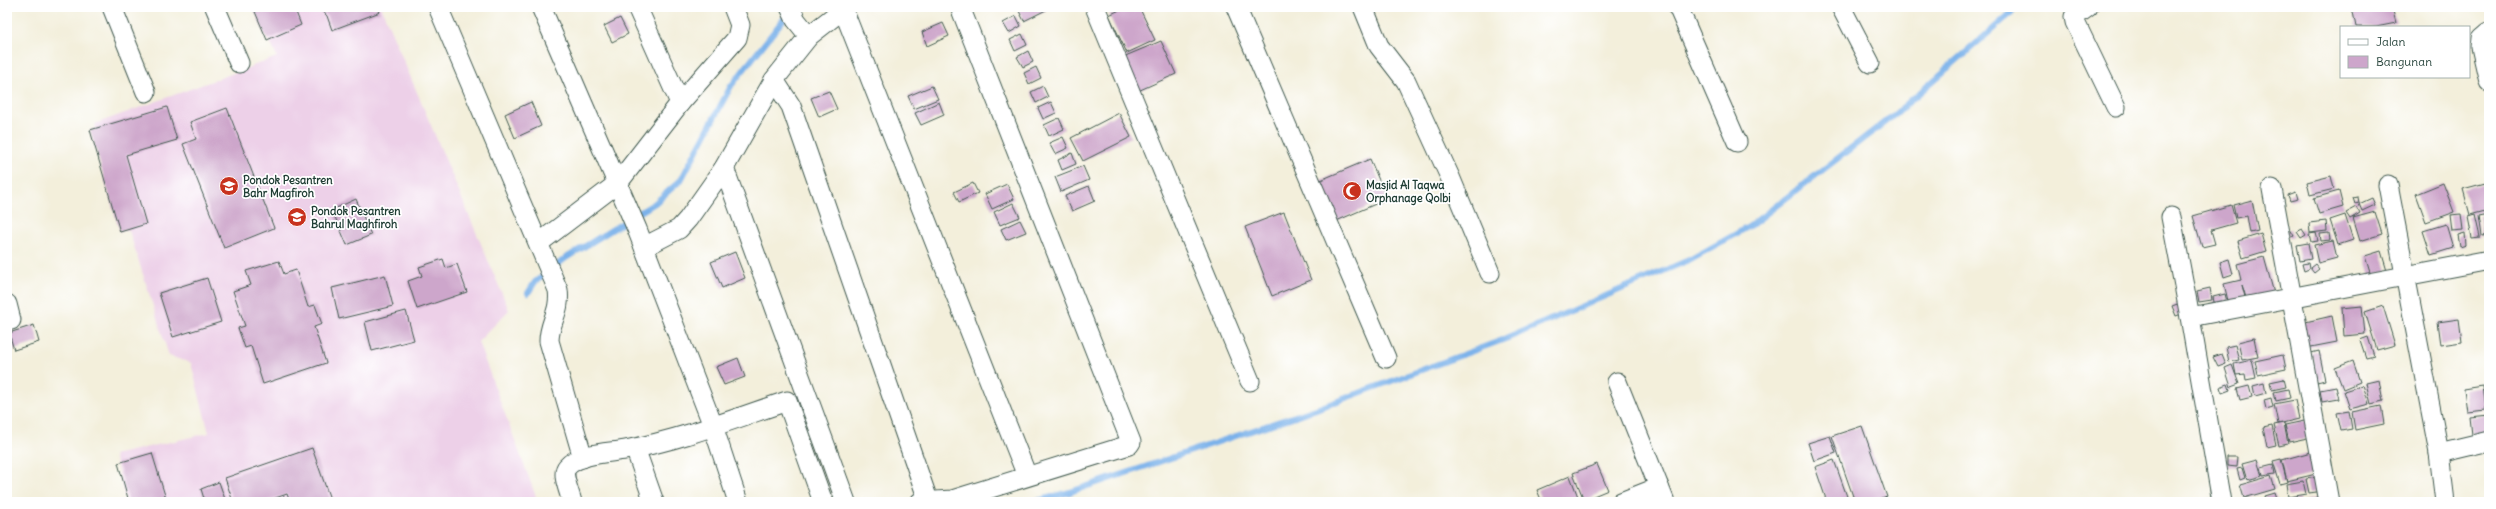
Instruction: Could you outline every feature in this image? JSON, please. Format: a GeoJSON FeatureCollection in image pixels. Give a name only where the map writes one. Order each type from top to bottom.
{"type":"FeatureCollection","features":[{"type":"Feature","properties":{"kind":"street"},"geometry":{"type":"LineString","coordinates":[[112,7],[146,92]]}},
{"type":"Feature","properties":{"kind":"street"},"geometry":{"type":"LineString","coordinates":[[215,7],[239,63]]}},
{"type":"Feature","properties":{"kind":"street"},"geometry":{"type":"LineString","coordinates":[[438,7],[558,290],[560,303],[549,335],[550,342],[583,458]]}},
{"type":"Feature","properties":{"kind":"street"},"geometry":{"type":"LineString","coordinates":[[541,7],[637,229],[712,422],[738,502]]}},
{"type":"Feature","properties":{"kind":"street"},"geometry":{"type":"LineString","coordinates":[[637,7],[680,103]]}},
{"type":"Feature","properties":{"kind":"street"},"geometry":{"type":"LineString","coordinates":[[539,243],[618,183],[680,103],[737,38],[740,26],[733,7]]}},
{"type":"Feature","properties":{"kind":"street"},"geometry":{"type":"LineString","coordinates":[[774,80],[791,106],[924,501],[952,500],[1129,445],[1132,442],[960,7]]}},
{"type":"Feature","properties":{"kind":"street"},"geometry":{"type":"LineString","coordinates":[[1095,7],[1250,381]]}},
{"type":"Feature","properties":{"kind":"street"},"geometry":{"type":"LineString","coordinates":[[1236,7],[1386,358]]}},
{"type":"Feature","properties":{"kind":"street"},"geometry":{"type":"LineString","coordinates":[[1363,7],[1379,46],[1406,81],[1450,177],[1490,273]]}},
{"type":"Feature","properties":{"kind":"street"},"geometry":{"type":"LineString","coordinates":[[1678,7],[1737,142]]}},
{"type":"Feature","properties":{"kind":"street"},"geometry":{"type":"LineString","coordinates":[[1841,7],[1870,63]]}},
{"type":"Feature","properties":{"kind":"street"},"geometry":{"type":"LineString","coordinates":[[2088,7],[2074,16],[2075,22],[2116,107]]}},
{"type":"Feature","properties":{"kind":"street"},"geometry":{"type":"LineString","coordinates":[[644,247],[679,229],[724,168],[774,80],[809,36],[844,8],[1027,476]]}},
{"type":"Feature","properties":{"kind":"street"},"geometry":{"type":"LineString","coordinates":[[793,14],[809,36]]}},
{"type":"Feature","properties":{"kind":"street"},"geometry":{"type":"LineString","coordinates":[[2489,32],[2482,38],[2480,47],[2489,82]]}},
{"type":"Feature","properties":{"kind":"street"},"geometry":{"type":"LineString","coordinates":[[724,168],[846,502]]}},
{"type":"Feature","properties":{"kind":"street"},"geometry":{"type":"LineString","coordinates":[[2388,185],[2439,453],[2445,502]]}},
{"type":"Feature","properties":{"kind":"street"},"geometry":{"type":"LineString","coordinates":[[2272,189],[2329,502]]}},
{"type":"Feature","properties":{"kind":"street"},"geometry":{"type":"LineString","coordinates":[[2171,217],[2222,502]]}},
{"type":"Feature","properties":{"kind":"street"},"geometry":{"type":"LineString","coordinates":[[2190,317],[2291,299],[2489,260]]}},
{"type":"Feature","properties":{"kind":"street"},"geometry":{"type":"LineString","coordinates":[[1618,382],[1662,495],[1620,502]]}},
{"type":"Feature","properties":{"kind":"street"},"geometry":{"type":"LineString","coordinates":[[572,502],[564,473],[567,467],[583,458],[635,448],[712,422],[787,401],[823,502]]}},
{"type":"Feature","properties":{"kind":"street"},"geometry":{"type":"LineString","coordinates":[[2439,453],[2489,441]]}},
{"type":"Feature","properties":{"kind":"street"},"geometry":{"type":"LineString","coordinates":[[635,448],[654,502]]}},
{"type":"Feature","properties":{"kind":"shaded area","name":"Pondok Pesantren Bahrul Maghfiroh"},"geometry":{"type":"Polygon","coordinates":[[[254,7],[381,7],[509,310],[478,342],[538,502],[126,502],[114,455],[209,433],[191,363],[169,356],[95,124],[277,57],[254,7]]]}},
{"type":"Feature","properties":{"kind":"building"},"geometry":{"type":"Polygon","coordinates":[[[253,7],[294,7],[301,25],[267,40],[253,7]]]}},
{"type":"Feature","properties":{"kind":"building"},"geometry":{"type":"Polygon","coordinates":[[[319,7],[378,7],[380,12],[332,30],[327,16],[319,7]]]}},
{"type":"Feature","properties":{"kind":"building"},"geometry":{"type":"Polygon","coordinates":[[[1017,7],[1052,7],[1024,21],[1017,7]]]}},
{"type":"Feature","properties":{"kind":"building"},"geometry":{"type":"Polygon","coordinates":[[[1126,7],[1139,7],[1155,40],[1127,53],[1109,15],[1126,7]]]}},
{"type":"Feature","properties":{"kind":"building"},"geometry":{"type":"Polygon","coordinates":[[[2352,7],[2392,7],[2396,23],[2381,26],[2356,26],[2352,7]]]}},
{"type":"Feature","properties":{"kind":"building"},"geometry":{"type":"Polygon","coordinates":[[[1016,16],[1021,26],[1009,33],[1003,23],[1016,16]]]}},
{"type":"Feature","properties":{"kind":"building"},"geometry":{"type":"Polygon","coordinates":[[[620,18],[628,34],[612,42],[604,26],[620,18]]]}},
{"type":"Feature","properties":{"kind":"building"},"geometry":{"type":"Polygon","coordinates":[[[943,23],[949,36],[927,46],[922,32],[943,23]]]}},
{"type":"Feature","properties":{"kind":"building"},"geometry":{"type":"Polygon","coordinates":[[[1022,34],[1027,45],[1015,51],[1010,40],[1022,34]]]}},
{"type":"Feature","properties":{"kind":"building"},"geometry":{"type":"Polygon","coordinates":[[[1161,41],[1176,74],[1138,91],[1123,57],[1161,41]]]}},
{"type":"Feature","properties":{"kind":"building"},"geometry":{"type":"Polygon","coordinates":[[[1028,51],[1033,62],[1023,67],[1017,57],[1028,51]]]}},
{"type":"Feature","properties":{"kind":"building"},"geometry":{"type":"Polygon","coordinates":[[[1036,67],[1041,78],[1029,84],[1024,73],[1036,67]]]}},
{"type":"Feature","properties":{"kind":"building"},"geometry":{"type":"Polygon","coordinates":[[[932,86],[938,99],[914,109],[908,96],[932,86]]]}},
{"type":"Feature","properties":{"kind":"building"},"geometry":{"type":"Polygon","coordinates":[[[1043,86],[1048,97],[1036,103],[1031,92],[1043,86]]]}},
{"type":"Feature","properties":{"kind":"building"},"geometry":{"type":"Polygon","coordinates":[[[829,91],[837,109],[819,117],[811,98],[829,91]]]}},
{"type":"Feature","properties":{"kind":"building"},"geometry":{"type":"Polygon","coordinates":[[[531,102],[541,126],[515,138],[505,114],[531,102]]]}},
{"type":"Feature","properties":{"kind":"building"},"geometry":{"type":"Polygon","coordinates":[[[939,102],[944,115],[921,125],[915,113],[939,102]]]}},
{"type":"Feature","properties":{"kind":"building"},"geometry":{"type":"Polygon","coordinates":[[[1051,102],[1056,113],[1043,119],[1038,108],[1051,102]]]}},
{"type":"Feature","properties":{"kind":"building"},"geometry":{"type":"Polygon","coordinates":[[[167,107],[177,140],[126,155],[146,224],[120,232],[90,130],[167,107]]]}},
{"type":"Feature","properties":{"kind":"building","name":"Pondok Pesantren Bahr Magfiroh"},"geometry":{"type":"Polygon","coordinates":[[[227,108],[274,228],[224,248],[183,144],[196,139],[190,122],[227,108]]]}},
{"type":"Feature","properties":{"kind":"building"},"geometry":{"type":"Polygon","coordinates":[[[1119,113],[1131,137],[1083,161],[1071,138],[1119,113]]]}},
{"type":"Feature","properties":{"kind":"building"},"geometry":{"type":"Polygon","coordinates":[[[1059,118],[1064,129],[1049,136],[1044,125],[1059,118]]]}},
{"type":"Feature","properties":{"kind":"building"},"geometry":{"type":"Polygon","coordinates":[[[1063,137],[1068,148],[1055,154],[1049,143],[1063,137]]]}},
{"type":"Feature","properties":{"kind":"building"},"geometry":{"type":"Polygon","coordinates":[[[1072,153],[1076,164],[1062,170],[1058,160],[1072,153]]]}},
{"type":"Feature","properties":{"kind":"building","name":"Masjid Al Taqwa Orphanage Qolbi"},"geometry":{"type":"Polygon","coordinates":[[[1370,159],[1387,199],[1334,222],[1316,182],[1370,159]]]}},
{"type":"Feature","properties":{"kind":"building"},"geometry":{"type":"Polygon","coordinates":[[[1083,166],[1089,180],[1061,192],[1055,177],[1083,166]]]}},
{"type":"Feature","properties":{"kind":"building"},"geometry":{"type":"Polygon","coordinates":[[[2331,176],[2334,189],[2310,195],[2307,182],[2331,176]]]}},
{"type":"Feature","properties":{"kind":"building"},"geometry":{"type":"Polygon","coordinates":[[[2489,182],[2489,210],[2470,215],[2463,189],[2489,182]]]}},
{"type":"Feature","properties":{"kind":"building"},"geometry":{"type":"Polygon","coordinates":[[[973,183],[978,193],[959,202],[954,192],[973,183]]]}},
{"type":"Feature","properties":{"kind":"building"},"geometry":{"type":"Polygon","coordinates":[[[2443,183],[2454,212],[2426,222],[2416,194],[2443,183]]]}},
{"type":"Feature","properties":{"kind":"building"},"geometry":{"type":"Polygon","coordinates":[[[1007,184],[1014,199],[992,209],[985,194],[1007,184]]]}},
{"type":"Feature","properties":{"kind":"building"},"geometry":{"type":"Polygon","coordinates":[[[1089,186],[1095,201],[1072,211],[1065,196],[1089,186]]]}},
{"type":"Feature","properties":{"kind":"building"},"geometry":{"type":"Polygon","coordinates":[[[2339,191],[2343,207],[2319,214],[2314,198],[2339,191]]]}},
{"type":"Feature","properties":{"kind":"building"},"geometry":{"type":"Polygon","coordinates":[[[2296,192],[2298,199],[2290,201],[2288,195],[2296,192]]]}},
{"type":"Feature","properties":{"kind":"building"},"geometry":{"type":"Polygon","coordinates":[[[2358,197],[2359,203],[2355,204],[2353,198],[2358,197]]]}},
{"type":"Feature","properties":{"kind":"building"},"geometry":{"type":"Polygon","coordinates":[[[2372,198],[2375,205],[2362,211],[2359,204],[2372,198]]]}},
{"type":"Feature","properties":{"kind":"building"},"geometry":{"type":"Polygon","coordinates":[[[356,199],[371,235],[347,245],[332,210],[356,199]]]}},
{"type":"Feature","properties":{"kind":"building"},"geometry":{"type":"Polygon","coordinates":[[[2252,200],[2258,231],[2250,233],[2247,216],[2236,218],[2233,205],[2252,200]]]}},
{"type":"Feature","properties":{"kind":"building"},"geometry":{"type":"Polygon","coordinates":[[[1013,203],[1020,217],[1000,225],[994,212],[1013,203]]]}},
{"type":"Feature","properties":{"kind":"building"},"geometry":{"type":"Polygon","coordinates":[[[2231,205],[2236,223],[2211,230],[2215,244],[2202,247],[2193,216],[2231,205]]]}},
{"type":"Feature","properties":{"kind":"building"},"geometry":{"type":"Polygon","coordinates":[[[2357,207],[2360,213],[2350,219],[2346,213],[2357,207]]]}},
{"type":"Feature","properties":{"kind":"building"},"geometry":{"type":"Polygon","coordinates":[[[1284,212],[1311,280],[1272,296],[1245,227],[1284,212]]]}},
{"type":"Feature","properties":{"kind":"building"},"geometry":{"type":"Polygon","coordinates":[[[2375,212],[2382,234],[2360,241],[2353,218],[2375,212]]]}},
{"type":"Feature","properties":{"kind":"building"},"geometry":{"type":"Polygon","coordinates":[[[2461,214],[2463,230],[2452,231],[2450,215],[2461,214]]]}},
{"type":"Feature","properties":{"kind":"building"},"geometry":{"type":"Polygon","coordinates":[[[2489,214],[2489,235],[2482,236],[2479,216],[2489,214]]]}},
{"type":"Feature","properties":{"kind":"building"},"geometry":{"type":"Polygon","coordinates":[[[2345,215],[2353,240],[2338,245],[2330,220],[2345,215]]]}},
{"type":"Feature","properties":{"kind":"building"},"geometry":{"type":"Polygon","coordinates":[[[2475,215],[2480,237],[2472,238],[2468,217],[2475,215]]]}},
{"type":"Feature","properties":{"kind":"building"},"geometry":{"type":"Polygon","coordinates":[[[1020,220],[1026,232],[1006,240],[1001,229],[1020,220]]]}},
{"type":"Feature","properties":{"kind":"building"},"geometry":{"type":"Polygon","coordinates":[[[2326,221],[2327,231],[2310,233],[2309,223],[2326,221]]]}},
{"type":"Feature","properties":{"kind":"building"},"geometry":{"type":"Polygon","coordinates":[[[2446,224],[2453,248],[2431,255],[2423,231],[2446,224]]]}},
{"type":"Feature","properties":{"kind":"building"},"geometry":{"type":"Polygon","coordinates":[[[2290,229],[2294,236],[2290,238],[2286,231],[2290,229]]]}},
{"type":"Feature","properties":{"kind":"building"},"geometry":{"type":"Polygon","coordinates":[[[2302,229],[2306,235],[2301,238],[2297,232],[2302,229]]]}},
{"type":"Feature","properties":{"kind":"building"},"geometry":{"type":"Polygon","coordinates":[[[2316,233],[2318,241],[2311,242],[2309,234],[2316,233]]]}},
{"type":"Feature","properties":{"kind":"building"},"geometry":{"type":"Polygon","coordinates":[[[2329,233],[2330,240],[2321,241],[2320,234],[2329,233]]]}},
{"type":"Feature","properties":{"kind":"building"},"geometry":{"type":"Polygon","coordinates":[[[2465,233],[2466,245],[2460,247],[2458,235],[2465,233]]]}},
{"type":"Feature","properties":{"kind":"building"},"geometry":{"type":"Polygon","coordinates":[[[2261,234],[2266,251],[2243,258],[2238,241],[2261,234]]]}},
{"type":"Feature","properties":{"kind":"building"},"geometry":{"type":"Polygon","coordinates":[[[2333,241],[2337,258],[2318,263],[2314,245],[2333,241]]]}},
{"type":"Feature","properties":{"kind":"building"},"geometry":{"type":"Polygon","coordinates":[[[2308,243],[2311,259],[2300,261],[2297,245],[2308,243]]]}},
{"type":"Feature","properties":{"kind":"building"},"geometry":{"type":"Polygon","coordinates":[[[2381,251],[2387,271],[2371,276],[2365,256],[2381,251]]]}},
{"type":"Feature","properties":{"kind":"building"},"geometry":{"type":"Polygon","coordinates":[[[735,252],[745,278],[722,288],[711,262],[735,252]]]}},
{"type":"Feature","properties":{"kind":"building"},"geometry":{"type":"Polygon","coordinates":[[[2264,257],[2275,297],[2248,304],[2242,285],[2247,305],[2230,309],[2224,284],[2241,280],[2237,264],[2264,257]]]}},
{"type":"Feature","properties":{"kind":"building"},"geometry":{"type":"Polygon","coordinates":[[[443,259],[446,268],[457,264],[467,292],[417,309],[408,281],[422,276],[419,267],[443,259]]]}},
{"type":"Feature","properties":{"kind":"building"},"geometry":{"type":"Polygon","coordinates":[[[2229,259],[2233,274],[2224,277],[2220,262],[2229,259]]]}},
{"type":"Feature","properties":{"kind":"building"},"geometry":{"type":"Polygon","coordinates":[[[279,261],[284,274],[296,270],[308,307],[315,305],[322,324],[314,327],[326,363],[263,384],[251,346],[245,348],[238,328],[245,326],[233,291],[251,285],[246,271],[279,261]]]}},
{"type":"Feature","properties":{"kind":"building"},"geometry":{"type":"Polygon","coordinates":[[[2308,263],[2309,269],[2304,271],[2302,264],[2308,263]]]}},
{"type":"Feature","properties":{"kind":"building"},"geometry":{"type":"Polygon","coordinates":[[[2315,264],[2319,269],[2314,273],[2310,268],[2315,264]]]}},
{"type":"Feature","properties":{"kind":"building"},"geometry":{"type":"Polygon","coordinates":[[[385,275],[393,306],[339,319],[332,288],[385,275]]]}},
{"type":"Feature","properties":{"kind":"building"},"geometry":{"type":"Polygon","coordinates":[[[207,278],[221,322],[173,337],[159,293],[207,278]]]}},
{"type":"Feature","properties":{"kind":"building"},"geometry":{"type":"Polygon","coordinates":[[[2210,288],[2212,300],[2199,302],[2197,291],[2210,288]]]}},
{"type":"Feature","properties":{"kind":"building"},"geometry":{"type":"Polygon","coordinates":[[[2225,294],[2229,309],[2216,312],[2213,297],[2225,294]]]}},
{"type":"Feature","properties":{"kind":"building"},"geometry":{"type":"Polygon","coordinates":[[[2180,303],[2184,313],[2176,316],[2172,306],[2180,303]]]}},
{"type":"Feature","properties":{"kind":"building"},"geometry":{"type":"Polygon","coordinates":[[[2362,306],[2365,334],[2344,336],[2342,308],[2362,306]]]}},
{"type":"Feature","properties":{"kind":"building"},"geometry":{"type":"Polygon","coordinates":[[[2383,306],[2395,345],[2377,350],[2365,312],[2383,306]]]}},
{"type":"Feature","properties":{"kind":"building"},"geometry":{"type":"Polygon","coordinates":[[[406,311],[414,340],[372,351],[365,322],[406,311]]]}},
{"type":"Feature","properties":{"kind":"building"},"geometry":{"type":"Polygon","coordinates":[[[2332,316],[2337,342],[2306,348],[2301,323],[2332,316]]]}},
{"type":"Feature","properties":{"kind":"building"},"geometry":{"type":"Polygon","coordinates":[[[2459,319],[2462,342],[2441,345],[2438,322],[2459,319]]]}},
{"type":"Feature","properties":{"kind":"building"},"geometry":{"type":"Polygon","coordinates":[[[34,325],[39,342],[14,350],[9,333],[34,325]]]}},
{"type":"Feature","properties":{"kind":"building"},"geometry":{"type":"Polygon","coordinates":[[[2368,337],[2374,356],[2366,358],[2360,340],[2368,337]]]}},
{"type":"Feature","properties":{"kind":"building"},"geometry":{"type":"Polygon","coordinates":[[[2254,338],[2258,357],[2242,360],[2238,342],[2254,338]]]}},
{"type":"Feature","properties":{"kind":"building"},"geometry":{"type":"Polygon","coordinates":[[[2235,345],[2239,360],[2229,362],[2226,347],[2235,345]]]}},
{"type":"Feature","properties":{"kind":"building"},"geometry":{"type":"Polygon","coordinates":[[[2319,351],[2325,380],[2317,382],[2311,353],[2319,351]]]}},
{"type":"Feature","properties":{"kind":"building"},"geometry":{"type":"Polygon","coordinates":[[[2222,354],[2226,364],[2218,367],[2213,357],[2222,354]]]}},
{"type":"Feature","properties":{"kind":"building"},"geometry":{"type":"Polygon","coordinates":[[[2283,355],[2286,369],[2258,375],[2255,361],[2283,355]]]}},
{"type":"Feature","properties":{"kind":"building"},"geometry":{"type":"Polygon","coordinates":[[[738,358],[745,377],[724,385],[716,367],[738,358]]]}},
{"type":"Feature","properties":{"kind":"building"},"geometry":{"type":"Polygon","coordinates":[[[2252,360],[2256,378],[2246,380],[2245,374],[2236,375],[2234,364],[2252,360]]]}},
{"type":"Feature","properties":{"kind":"building"},"geometry":{"type":"Polygon","coordinates":[[[2353,361],[2360,382],[2343,389],[2335,368],[2353,361]]]}},
{"type":"Feature","properties":{"kind":"building"},"geometry":{"type":"Polygon","coordinates":[[[2232,365],[2239,384],[2231,387],[2225,368],[2232,365]]]}},
{"type":"Feature","properties":{"kind":"building"},"geometry":{"type":"Polygon","coordinates":[[[2284,379],[2286,387],[2272,390],[2270,382],[2284,379]]]}},
{"type":"Feature","properties":{"kind":"building"},"geometry":{"type":"Polygon","coordinates":[[[2379,380],[2383,401],[2371,404],[2366,383],[2379,380]]]}},
{"type":"Feature","properties":{"kind":"building"},"geometry":{"type":"Polygon","coordinates":[[[2264,383],[2266,393],[2255,396],[2253,386],[2264,383]]]}},
{"type":"Feature","properties":{"kind":"building"},"geometry":{"type":"Polygon","coordinates":[[[2228,384],[2230,390],[2222,393],[2220,387],[2228,384]]]}},
{"type":"Feature","properties":{"kind":"building"},"geometry":{"type":"Polygon","coordinates":[[[2363,385],[2369,404],[2350,409],[2344,391],[2363,385]]]}},
{"type":"Feature","properties":{"kind":"building"},"geometry":{"type":"Polygon","coordinates":[[[2249,386],[2252,397],[2240,400],[2237,389],[2249,386]]]}},
{"type":"Feature","properties":{"kind":"building"},"geometry":{"type":"Polygon","coordinates":[[[2483,386],[2486,410],[2467,412],[2464,389],[2483,386]]]}},
{"type":"Feature","properties":{"kind":"building"},"geometry":{"type":"Polygon","coordinates":[[[2336,387],[2339,399],[2322,402],[2320,390],[2336,387]]]}},
{"type":"Feature","properties":{"kind":"building"},"geometry":{"type":"Polygon","coordinates":[[[2489,387],[2489,404],[2488,404],[2486,388],[2489,387]]]}},
{"type":"Feature","properties":{"kind":"building"},"geometry":{"type":"Polygon","coordinates":[[[2288,389],[2290,398],[2276,401],[2274,392],[2288,389]]]}},
{"type":"Feature","properties":{"kind":"building"},"geometry":{"type":"Polygon","coordinates":[[[2271,398],[2273,407],[2266,409],[2264,400],[2271,398]]]}},
{"type":"Feature","properties":{"kind":"building"},"geometry":{"type":"Polygon","coordinates":[[[2295,400],[2299,419],[2278,424],[2274,404],[2295,400]]]}},
{"type":"Feature","properties":{"kind":"building"},"geometry":{"type":"Polygon","coordinates":[[[2381,406],[2384,424],[2355,430],[2352,412],[2381,406]]]}},
{"type":"Feature","properties":{"kind":"building"},"geometry":{"type":"Polygon","coordinates":[[[2349,411],[2352,429],[2341,431],[2337,413],[2349,411]]]}},
{"type":"Feature","properties":{"kind":"building"},"geometry":{"type":"Polygon","coordinates":[[[2489,415],[2489,433],[2472,435],[2470,417],[2489,415]]]}},
{"type":"Feature","properties":{"kind":"building"},"geometry":{"type":"Polygon","coordinates":[[[2309,420],[2312,437],[2289,442],[2285,425],[2309,420]]]}},
{"type":"Feature","properties":{"kind":"building"},"geometry":{"type":"Polygon","coordinates":[[[2284,423],[2288,444],[2279,446],[2274,425],[2284,423]]]}},
{"type":"Feature","properties":{"kind":"building"},"geometry":{"type":"Polygon","coordinates":[[[1862,426],[1887,497],[1873,502],[1855,502],[1832,436],[1862,426]]]}},
{"type":"Feature","properties":{"kind":"building"},"geometry":{"type":"Polygon","coordinates":[[[2272,426],[2276,445],[2267,447],[2263,428],[2272,426]]]}},
{"type":"Feature","properties":{"kind":"building"},"geometry":{"type":"Polygon","coordinates":[[[1830,436],[1836,453],[1814,461],[1808,443],[1830,436]]]}},
{"type":"Feature","properties":{"kind":"building"},"geometry":{"type":"Polygon","coordinates":[[[312,448],[331,502],[290,502],[287,494],[264,502],[233,502],[225,478],[312,448]]]}},
{"type":"Feature","properties":{"kind":"building"},"geometry":{"type":"Polygon","coordinates":[[[2311,452],[2316,474],[2287,481],[2282,460],[2311,452]]]}},
{"type":"Feature","properties":{"kind":"building"},"geometry":{"type":"Polygon","coordinates":[[[152,453],[167,502],[129,502],[118,463],[152,453]]]}},
{"type":"Feature","properties":{"kind":"building"},"geometry":{"type":"Polygon","coordinates":[[[2227,457],[2238,457],[2237,467],[2227,466],[2227,457]]]}},
{"type":"Feature","properties":{"kind":"building"},"geometry":{"type":"Polygon","coordinates":[[[2281,459],[2287,482],[2280,484],[2273,461],[2281,459]]]}},
{"type":"Feature","properties":{"kind":"building"},"geometry":{"type":"Polygon","coordinates":[[[1834,460],[1849,502],[1827,502],[1815,467],[1834,460]]]}},
{"type":"Feature","properties":{"kind":"building"},"geometry":{"type":"Polygon","coordinates":[[[2257,460],[2262,476],[2247,480],[2242,464],[2257,460]]]}},
{"type":"Feature","properties":{"kind":"building"},"geometry":{"type":"Polygon","coordinates":[[[1597,464],[1608,490],[1584,500],[1573,473],[1597,464]]]}},
{"type":"Feature","properties":{"kind":"building"},"geometry":{"type":"Polygon","coordinates":[[[2273,464],[2275,474],[2263,476],[2261,467],[2273,464]]]}},
{"type":"Feature","properties":{"kind":"building"},"geometry":{"type":"Polygon","coordinates":[[[2242,468],[2245,478],[2240,480],[2237,469],[2242,468]]]}},
{"type":"Feature","properties":{"kind":"building"},"geometry":{"type":"Polygon","coordinates":[[[1570,476],[1580,502],[1542,502],[1537,490],[1570,476]]]}},
{"type":"Feature","properties":{"kind":"building"},"geometry":{"type":"Polygon","coordinates":[[[2271,476],[2275,489],[2244,498],[2240,485],[2271,476]]]}},
{"type":"Feature","properties":{"kind":"building"},"geometry":{"type":"Polygon","coordinates":[[[2322,476],[2324,491],[2309,493],[2306,479],[2322,476]]]}},
{"type":"Feature","properties":{"kind":"building"},"geometry":{"type":"Polygon","coordinates":[[[2303,481],[2306,494],[2288,497],[2286,484],[2303,481]]]}},
{"type":"Feature","properties":{"kind":"building"},"geometry":{"type":"Polygon","coordinates":[[[219,482],[226,502],[205,502],[201,489],[219,482]]]}},
{"type":"Feature","properties":{"kind":"building"},"geometry":{"type":"Polygon","coordinates":[[[2274,493],[2277,502],[2266,502],[2264,496],[2274,493]]]}},
{"type":"Feature","properties":{"kind":"building"},"geometry":{"type":"Polygon","coordinates":[[[2325,496],[2327,502],[2304,502],[2304,501],[2325,496]]]}},
{"type":"Feature","properties":{"kind":"building"},"geometry":{"type":"Polygon","coordinates":[[[2299,499],[2299,502],[2290,502],[2299,499]]]}},
{"type":"Feature","properties":{"kind":"waterway"},"geometry":{"type":"LineString","coordinates":[[1034,502],[1070,492],[1316,409],[1508,338],[1689,260],[1750,226],[1894,115],[2010,14],[2015,7]]}},
{"type":"Feature","properties":{"kind":"waterway"},"geometry":{"type":"LineString","coordinates":[[528,293],[535,282],[566,258],[655,203],[681,180],[731,86],[790,11]]}},
{"type":"Feature","properties":{"kind":"place","name":"Pondok Pesantren Bahr Magfiroh"},"geometry":{"type":"Point","coordinates":[229,186]}},
{"type":"Feature","properties":{"kind":"place","name":"Masjid Al Taqwa Orphanage Qolbi"},"geometry":{"type":"Point","coordinates":[1352,191]}},
{"type":"Feature","properties":{"kind":"place","name":"Pondok Pesantren Bahrul Maghfiroh"},"geometry":{"type":"Point","coordinates":[297,217]}}]}
